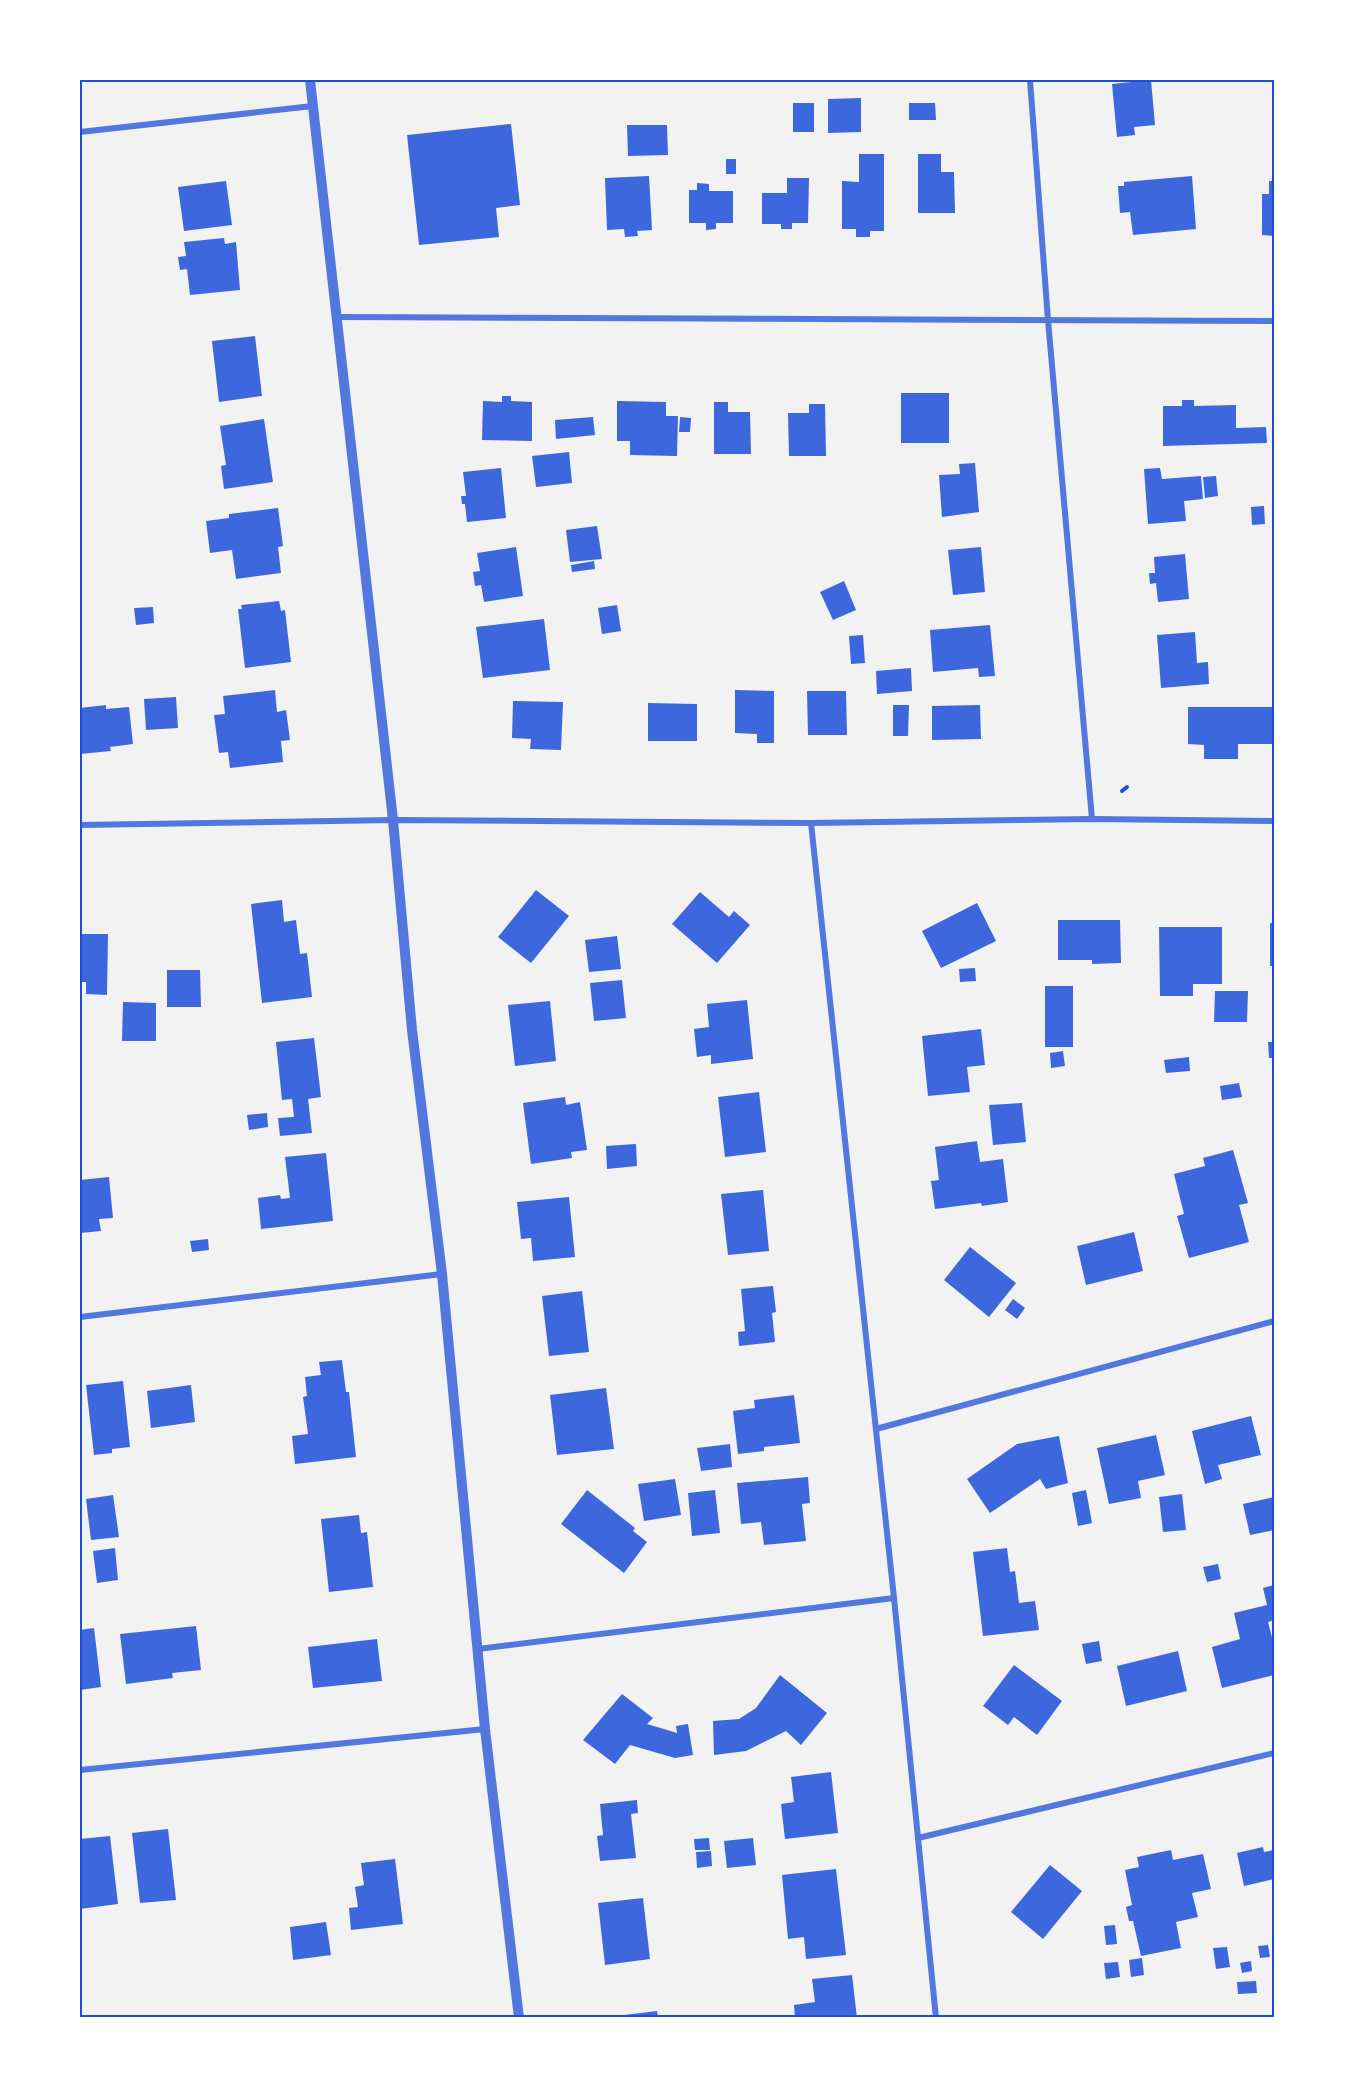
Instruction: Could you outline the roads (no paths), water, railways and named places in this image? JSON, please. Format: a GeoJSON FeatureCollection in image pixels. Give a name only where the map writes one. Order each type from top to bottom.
{"type":"FeatureCollection","features":[{"type":"Feature","properties":{"kind":"street"},"geometry":{"type":"LineString","coordinates":[[310,80],[393,820],[412,1030],[442,1274],[485,1729],[519,2018]]}},
{"type":"Feature","properties":{"kind":"street"},"geometry":{"type":"LineString","coordinates":[[1030,80],[1048,320],[1092,819]]}},
{"type":"Feature","properties":{"kind":"street"},"geometry":{"type":"LineString","coordinates":[[80,132],[313,106]]}},
{"type":"Feature","properties":{"kind":"street"},"geometry":{"type":"LineString","coordinates":[[337,316],[1275,321]]}},
{"type":"Feature","properties":{"kind":"street"},"geometry":{"type":"LineString","coordinates":[[80,825],[393,820],[811,823],[1092,819],[1275,821]]}},
{"type":"Feature","properties":{"kind":"street"},"geometry":{"type":"LineString","coordinates":[[811,823],[894,1598],[936,2018]]}},
{"type":"Feature","properties":{"kind":"street"},"geometry":{"type":"LineString","coordinates":[[80,1317],[442,1274]]}},
{"type":"Feature","properties":{"kind":"street"},"geometry":{"type":"LineString","coordinates":[[876,1429],[1275,1322]]}},
{"type":"Feature","properties":{"kind":"street"},"geometry":{"type":"LineString","coordinates":[[478,1649],[894,1598]]}},
{"type":"Feature","properties":{"kind":"street"},"geometry":{"type":"LineString","coordinates":[[80,1770],[485,1729]]}},
{"type":"Feature","properties":{"kind":"street"},"geometry":{"type":"LineString","coordinates":[[918,1838],[1275,1753]]}}]}
